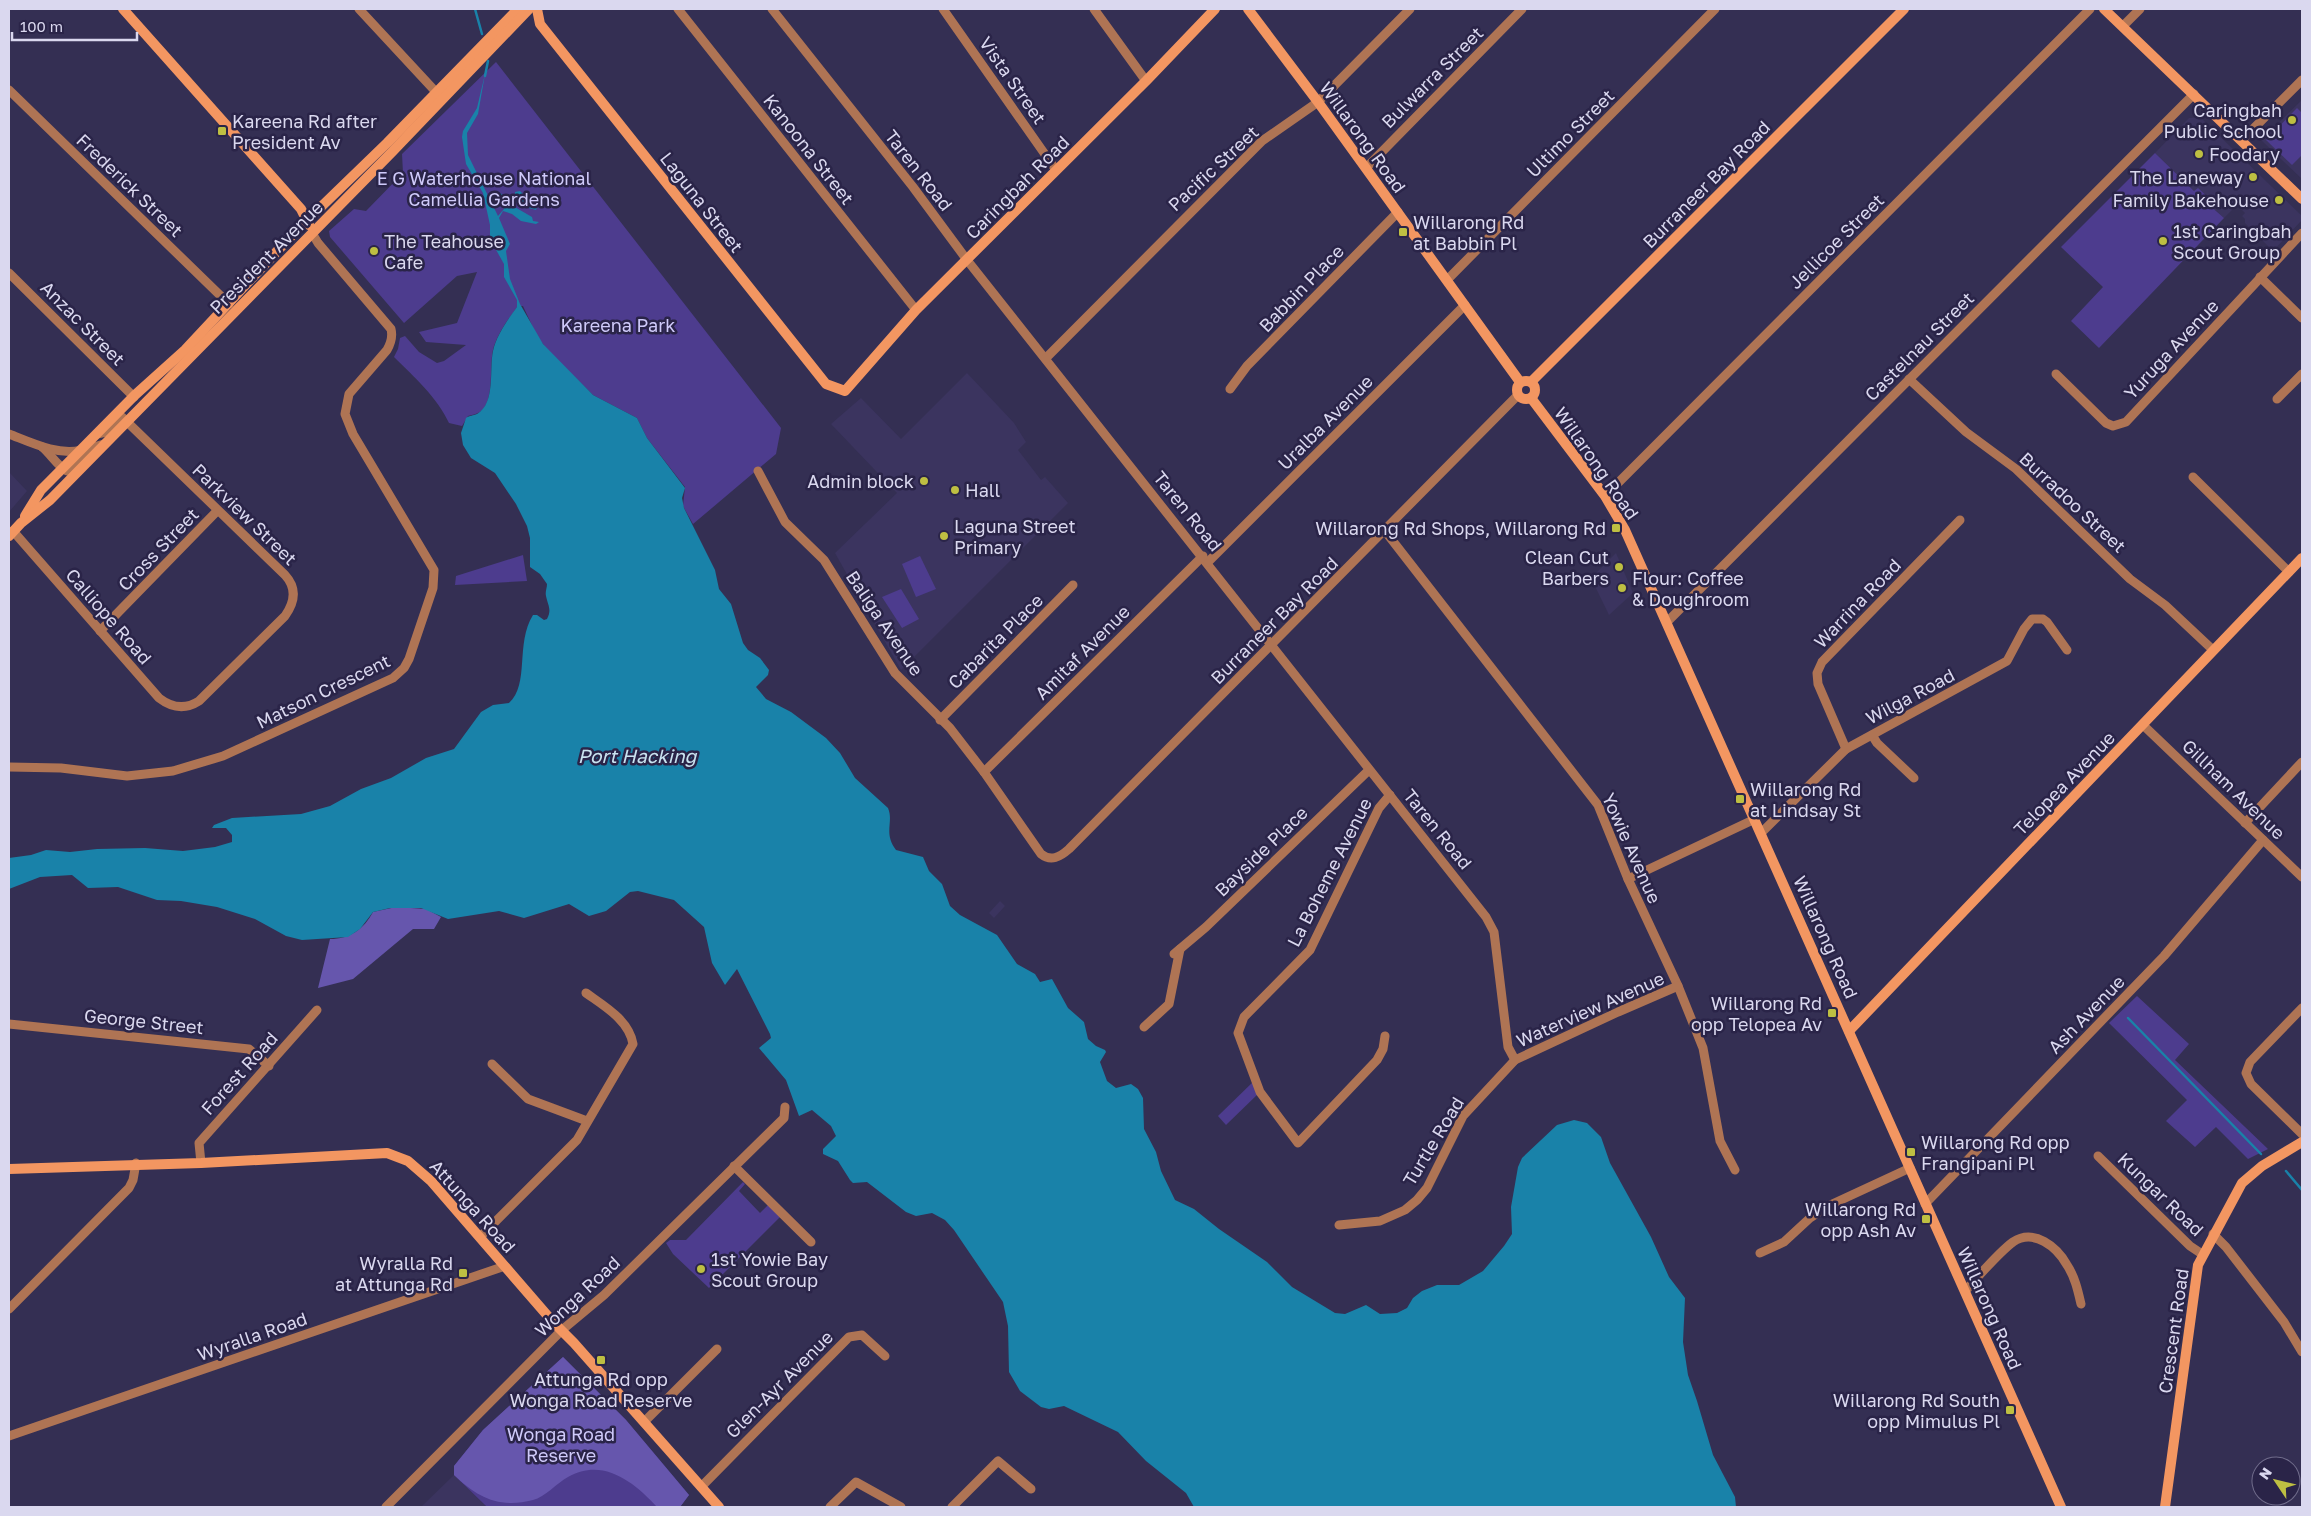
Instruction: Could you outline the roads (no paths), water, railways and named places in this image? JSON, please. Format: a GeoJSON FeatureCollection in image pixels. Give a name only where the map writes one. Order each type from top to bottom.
{"type":"FeatureCollection","features":[{"type":"Feature","properties":{"kind":"street","name":"Matson Crescent"},"geometry":{"type":"LineString","coordinates":[[9,768],[61,768],[127,776],[172,772],[223,756],[393,678],[400,673],[407,664],[434,588],[434,570],[353,434],[345,414],[349,394],[387,350],[391,344],[392,333],[378,313],[320,246],[302,210],[123,9]]}},
{"type":"Feature","properties":{"kind":"street"},"geometry":{"type":"LineString","coordinates":[[359,9],[440,96]]}},
{"type":"Feature","properties":{"kind":"street","name":"President Avenue"},"geometry":{"type":"LineString","coordinates":[[10,535],[21,523],[50,500],[312,233],[518,9]]}},
{"type":"Feature","properties":{"kind":"street","name":"President Avenue"},"geometry":{"type":"LineString","coordinates":[[21,523],[41,490],[134,396],[185,350],[307,221],[530,9]]}},
{"type":"Feature","properties":{"kind":"street","name":"Laguna Street"},"geometry":{"type":"LineString","coordinates":[[537,9],[540,24],[826,384],[845,390]]}},
{"type":"Feature","properties":{"kind":"street","name":"Kanoona Street"},"geometry":{"type":"LineString","coordinates":[[678,9],[916,310]]}},
{"type":"Feature","properties":{"kind":"street","name":"Taren Road"},"geometry":{"type":"LineString","coordinates":[[772,9],[967,260],[1486,916],[1494,932],[1508,1047],[1515,1060]]}},
{"type":"Feature","properties":{"kind":"street","name":"Vista Street"},"geometry":{"type":"LineString","coordinates":[[943,9],[1056,170]]}},
{"type":"Feature","properties":{"kind":"street"},"geometry":{"type":"LineString","coordinates":[[1094,9],[1146,80]]}},
{"type":"Feature","properties":{"kind":"street","name":"Caringbah Road"},"geometry":{"type":"LineString","coordinates":[[845,390],[916,310],[1215,9]]}},
{"type":"Feature","properties":{"kind":"street","name":"Willarong Road"},"geometry":{"type":"LineString","coordinates":[[1248,9],[1465,305],[1525,382]]}},
{"type":"Feature","properties":{"kind":"street","name":"Pacific Street"},"geometry":{"type":"LineString","coordinates":[[1046,358],[1262,141],[1318,102],[1410,9]]}},
{"type":"Feature","properties":{"kind":"street","name":"Bulwarra Street"},"geometry":{"type":"LineString","coordinates":[[1366,168],[1522,9]]}},
{"type":"Feature","properties":{"kind":"street","name":"Ultimo Street"},"geometry":{"type":"LineString","coordinates":[[1447,280],[1715,9]]}},
{"type":"Feature","properties":{"kind":"street","name":"Burraneer Bay Road"},"geometry":{"type":"LineString","coordinates":[[1525,382],[1904,9]]}},
{"type":"Feature","properties":{"kind":"street","name":"Jellicoe Street"},"geometry":{"type":"LineString","coordinates":[[1605,496],[2090,9]]}},
{"type":"Feature","properties":{"kind":"street"},"geometry":{"type":"LineString","coordinates":[[2104,9],[2302,199]]}},
{"type":"Feature","properties":{"kind":"street"},"geometry":{"type":"LineString","coordinates":[[2123,26],[2140,9]]}},
{"type":"Feature","properties":{"kind":"street"},"geometry":{"type":"LineString","coordinates":[[518,20],[540,24]]}},
{"type":"Feature","properties":{"kind":"street"},"geometry":{"type":"LineString","coordinates":[[2242,140],[2302,80]]}},
{"type":"Feature","properties":{"kind":"street","name":"Frederick Street"},"geometry":{"type":"LineString","coordinates":[[9,90],[229,304]]}},
{"type":"Feature","properties":{"kind":"street","name":"Castelnau Street"},"geometry":{"type":"LineString","coordinates":[[1667,622],[2194,94]]}},
{"type":"Feature","properties":{"kind":"street","name":"Babbin Place"},"geometry":{"type":"LineString","coordinates":[[1230,389],[1247,366],[1398,212]]}},
{"type":"Feature","properties":{"kind":"street","name":"Yuruga Avenue"},"geometry":{"type":"LineString","coordinates":[[2056,374],[2106,423],[2113,426],[2126,422],[2302,233]]}},
{"type":"Feature","properties":{"kind":"street","name":"Anzac Street"},"geometry":{"type":"LineString","coordinates":[[9,273],[134,396]]}},
{"type":"Feature","properties":{"kind":"street"},"geometry":{"type":"LineString","coordinates":[[2260,277],[2302,318]]}},
{"type":"Feature","properties":{"kind":"street","name":"Uralba Avenue"},"geometry":{"type":"LineString","coordinates":[[1205,559],[1465,305]]}},
{"type":"Feature","properties":{"kind":"street"},"geometry":{"type":"LineString","coordinates":[[2277,399],[2302,374]]}},
{"type":"Feature","properties":{"kind":"street","name":"Burradoo Street"},"geometry":{"type":"LineString","coordinates":[[1909,379],[1966,432],[2016,469],[2130,579],[2165,605],[2213,650]]}},
{"type":"Feature","properties":{"kind":"street"},"geometry":{"type":"LineString","coordinates":[[1525,382],[1535,390],[1531,398],[1525,399],[1518,395],[1517,388],[1525,382]]}},
{"type":"Feature","properties":{"kind":"street","name":"Burraneer Bay Road"},"geometry":{"type":"LineString","coordinates":[[1047,858],[1054,859],[1069,849],[1518,395]]}},
{"type":"Feature","properties":{"kind":"street","name":"Willarong Road"},"geometry":{"type":"LineString","coordinates":[[1531,398],[1605,496],[1625,530],[2061,1507]]}},
{"type":"Feature","properties":{"kind":"street"},"geometry":{"type":"LineString","coordinates":[[97,434],[106,432],[122,417],[126,421]]}},
{"type":"Feature","properties":{"kind":"street","name":"Parkview Street"},"geometry":{"type":"LineString","coordinates":[[126,421],[217,511],[286,574],[292,582],[294,596],[290,609],[285,616],[201,699],[190,706]]}},
{"type":"Feature","properties":{"kind":"street"},"geometry":{"type":"LineString","coordinates":[[9,434],[42,447],[69,452],[81,450]]}},
{"type":"Feature","properties":{"kind":"street"},"geometry":{"type":"LineString","coordinates":[[42,447],[54,456],[63,468],[67,470],[72,469],[94,447],[104,444]]}},
{"type":"Feature","properties":{"kind":"street","name":"Baliga Avenue"},"geometry":{"type":"LineString","coordinates":[[758,471],[785,522],[824,560],[895,673],[950,728],[984,772],[1041,854],[1047,858]]}},
{"type":"Feature","properties":{"kind":"street"},"geometry":{"type":"LineString","coordinates":[[2193,477],[2289,572]]}},
{"type":"Feature","properties":{"kind":"street","name":"Cross Street"},"geometry":{"type":"LineString","coordinates":[[100,631],[217,511]]}},
{"type":"Feature","properties":{"kind":"street","name":"Warrina Road"},"geometry":{"type":"LineString","coordinates":[[1846,749],[1818,684],[1817,673],[1822,662],[1960,520]]}},
{"type":"Feature","properties":{"kind":"street","name":"Yowie Avenue"},"geometry":{"type":"LineString","coordinates":[[1385,531],[1592,797],[1603,815],[1628,878],[1678,986],[1706,1056],[1720,1142],[1736,1170]]}},
{"type":"Feature","properties":{"kind":"street","name":"Calliope Road"},"geometry":{"type":"LineString","coordinates":[[10,535],[163,701],[176,707],[190,706]]}},
{"type":"Feature","properties":{"kind":"street","name":"Telopea Avenue"},"geometry":{"type":"LineString","coordinates":[[1849,1031],[2302,558]]}},
{"type":"Feature","properties":{"kind":"street","name":"Amitaf Avenue"},"geometry":{"type":"LineString","coordinates":[[984,772],[1205,559]]}},
{"type":"Feature","properties":{"kind":"street","name":"Cabarita Place"},"geometry":{"type":"LineString","coordinates":[[940,720],[1073,585]]}},
{"type":"Feature","properties":{"kind":"street","name":"Wilga Road"},"geometry":{"type":"LineString","coordinates":[[1761,833],[1846,749],[2003,665],[2011,656],[2024,629],[2032,619],[2043,619],[2048,622],[2067,650]]}},
{"type":"Feature","properties":{"kind":"street","name":"Gillham Avenue"},"geometry":{"type":"LineString","coordinates":[[2143,725],[2302,877]]}},
{"type":"Feature","properties":{"kind":"street"},"geometry":{"type":"LineString","coordinates":[[1872,735],[1914,778]]}},
{"type":"Feature","properties":{"kind":"street"},"geometry":{"type":"LineString","coordinates":[[2245,822],[2302,762]]}},
{"type":"Feature","properties":{"kind":"street","name":"Bayside Place"},"geometry":{"type":"LineString","coordinates":[[1144,1027],[1169,1004],[1177,952],[1369,770]]}},
{"type":"Feature","properties":{"kind":"street","name":"La Boheme Avenue"},"geometry":{"type":"LineString","coordinates":[[1385,1036],[1383,1049],[1377,1060],[1298,1143],[1260,1092],[1238,1033],[1244,1018],[1310,950],[1379,808],[1390,795]]}},
{"type":"Feature","properties":{"kind":"street"},"geometry":{"type":"LineString","coordinates":[[1628,878],[1755,819]]}},
{"type":"Feature","properties":{"kind":"street","name":"Ash Avenue"},"geometry":{"type":"LineString","coordinates":[[1926,1204],[2164,956],[2263,840]]}},
{"type":"Feature","properties":{"kind":"street","name":"Waterview Avenue"},"geometry":{"type":"LineString","coordinates":[[1515,1060],[1678,986]]}},
{"type":"Feature","properties":{"kind":"street"},"geometry":{"type":"LineString","coordinates":[[480,1236],[576,1140],[633,1044],[631,1033],[616,1016],[586,993]]}},
{"type":"Feature","properties":{"kind":"street"},"geometry":{"type":"LineString","coordinates":[[2302,1008],[2250,1062],[2246,1073],[2251,1084],[2302,1134]]}},
{"type":"Feature","properties":{"kind":"street","name":"Forest Road"},"geometry":{"type":"LineString","coordinates":[[201,1163],[198,1143],[269,1066],[317,1010]]}},
{"type":"Feature","properties":{"kind":"street","name":"George Street"},"geometry":{"type":"LineString","coordinates":[[9,1024],[249,1049],[269,1066]]}},
{"type":"Feature","properties":{"kind":"street","name":"Turtle Road"},"geometry":{"type":"LineString","coordinates":[[1339,1225],[1380,1221],[1405,1210],[1417,1200],[1431,1181],[1462,1116],[1515,1060]]}},
{"type":"Feature","properties":{"kind":"street"},"geometry":{"type":"LineString","coordinates":[[492,1064],[528,1099],[587,1121]]}},
{"type":"Feature","properties":{"kind":"street","name":"Wonga Road"},"geometry":{"type":"LineString","coordinates":[[386,1507],[562,1330],[604,1295],[784,1118],[785,1107]]}},
{"type":"Feature","properties":{"kind":"street","name":"Crescent Road"},"geometry":{"type":"LineString","coordinates":[[2164,1507],[2195,1276],[2202,1254],[2246,1177],[2302,1142]]}},
{"type":"Feature","properties":{"kind":"street","name":"Attunga Road"},"geometry":{"type":"LineString","coordinates":[[9,1169],[136,1163],[201,1163],[387,1153],[408,1161],[422,1172],[480,1236],[719,1507]]}},
{"type":"Feature","properties":{"kind":"street","name":"Kungar Road"},"geometry":{"type":"LineString","coordinates":[[2098,1156],[2190,1246],[2202,1254]]}},
{"type":"Feature","properties":{"kind":"street"},"geometry":{"type":"LineString","coordinates":[[9,1309],[129,1188],[134,1180],[136,1163]]}},
{"type":"Feature","properties":{"kind":"street"},"geometry":{"type":"LineString","coordinates":[[734,1166],[811,1242]]}},
{"type":"Feature","properties":{"kind":"street"},"geometry":{"type":"LineString","coordinates":[[1760,1253],[1784,1242],[1810,1218],[1828,1206],[1910,1168]]}},
{"type":"Feature","properties":{"kind":"street"},"geometry":{"type":"LineString","coordinates":[[2213,1234],[2221,1241],[2284,1322],[2302,1352]]}},
{"type":"Feature","properties":{"kind":"street"},"geometry":{"type":"LineString","coordinates":[[1965,1291],[2013,1242],[2029,1237],[2042,1240],[2064,1260],[2075,1281],[2081,1304]]}},
{"type":"Feature","properties":{"kind":"street","name":"Wyralla Road"},"geometry":{"type":"LineString","coordinates":[[9,1436],[505,1266]]}},
{"type":"Feature","properties":{"kind":"street","name":"Glen-Ayr Avenue"},"geometry":{"type":"LineString","coordinates":[[701,1487],[849,1337],[862,1334],[885,1356]]}},
{"type":"Feature","properties":{"kind":"street"},"geometry":{"type":"LineString","coordinates":[[644,1422],[717,1349]]}},
{"type":"Feature","properties":{"kind":"street"},"geometry":{"type":"LineString","coordinates":[[952,1507],[998,1461],[1031,1489]]}},
{"type":"Feature","properties":{"kind":"street"},"geometry":{"type":"LineString","coordinates":[[830,1507],[856,1482],[901,1507]]}},
{"type":"Feature","properties":{"kind":"water","name":"Port Hacking"},"geometry":{"type":"Polygon","coordinates":[[[485,74],[478,114],[467,133],[468,155],[498,216],[504,209],[499,198],[500,193],[509,202],[512,202],[515,199],[515,192],[520,191],[529,200],[538,205],[536,210],[529,208],[520,201],[513,204],[513,206],[532,217],[533,221],[539,222],[536,224],[521,221],[512,214],[503,211],[499,218],[510,244],[506,251],[510,279],[520,304],[543,344],[593,395],[637,418],[647,438],[685,488],[682,498],[684,508],[715,570],[719,589],[731,604],[743,643],[748,650],[760,658],[769,670],[768,675],[756,687],[766,699],[791,712],[826,738],[840,753],[855,778],[888,808],[890,813],[889,833],[896,850],[923,857],[929,871],[942,884],[950,906],[960,915],[997,935],[1017,964],[1035,974],[1040,982],[1052,979],[1068,1008],[1084,1022],[1088,1039],[1096,1046],[1105,1050],[1106,1052],[1100,1062],[1107,1081],[1116,1088],[1131,1084],[1138,1089],[1143,1098],[1144,1129],[1156,1152],[1161,1171],[1175,1200],[1194,1209],[1267,1262],[1292,1287],[1335,1313],[1345,1314],[1366,1305],[1380,1314],[1397,1313],[1407,1308],[1413,1298],[1422,1291],[1437,1285],[1459,1285],[1483,1271],[1512,1234],[1511,1207],[1518,1167],[1522,1158],[1557,1125],[1574,1120],[1587,1123],[1601,1137],[1610,1163],[1651,1237],[1669,1277],[1685,1298],[1683,1342],[1688,1375],[1713,1455],[1735,1497],[1736,1507],[1194,1507],[1186,1493],[1146,1461],[1118,1432],[1064,1406],[1049,1409],[1041,1407],[1020,1391],[1009,1372],[1008,1326],[1003,1302],[954,1230],[945,1220],[932,1213],[916,1216],[906,1212],[867,1182],[853,1183],[838,1161],[823,1154],[823,1149],[836,1136],[831,1126],[812,1110],[799,1116],[786,1080],[759,1048],[771,1038],[770,1034],[737,969],[725,985],[712,963],[704,927],[674,900],[638,891],[630,892],[606,911],[589,916],[569,904],[524,918],[499,911],[448,919],[421,908],[390,908],[373,912],[360,929],[348,937],[302,940],[286,936],[255,919],[217,907],[181,901],[157,900],[118,887],[88,888],[72,875],[40,877],[9,889],[9,858],[31,855],[46,850],[70,852],[97,849],[145,848],[183,851],[215,847],[232,842],[232,835],[226,828],[212,828],[214,825],[232,818],[301,814],[330,806],[361,789],[391,778],[426,758],[454,749],[481,712],[493,705],[509,703],[515,695],[519,685],[528,626],[533,615],[537,615],[544,620],[547,619],[549,613],[546,594],[547,584],[540,574],[530,567],[530,538],[527,526],[516,504],[495,473],[471,458],[463,445],[461,433],[466,418],[477,414],[487,402],[491,385],[493,351],[503,328],[517,307],[517,300],[504,277],[504,264],[490,239],[490,225],[483,193],[466,164],[462,137],[463,131],[477,108],[485,74]]]}},
{"type":"Feature","properties":{"kind":"waterway"},"geometry":{"type":"LineString","coordinates":[[475,9],[482,34]]}},
{"type":"Feature","properties":{"kind":"waterway"},"geometry":{"type":"LineString","coordinates":[[485,76],[488,61]]}},
{"type":"Feature","properties":{"kind":"waterway"},"geometry":{"type":"LineString","coordinates":[[2128,1018],[2261,1154]]}},
{"type":"Feature","properties":{"kind":"waterway"},"geometry":{"type":"LineString","coordinates":[[2286,1171],[2302,1190]]}},
{"type":"Feature","properties":{"kind":"place","name":"Caringbah Public School"},"geometry":{"type":"Point","coordinates":[2292,120]}},
{"type":"Feature","properties":{"kind":"place","name":"Kareena Rd after President Av"},"geometry":{"type":"Point","coordinates":[222,131]}},
{"type":"Feature","properties":{"kind":"place","name":"Foodary"},"geometry":{"type":"Point","coordinates":[2199,154]}},
{"type":"Feature","properties":{"kind":"place","name":"The Laneway"},"geometry":{"type":"Point","coordinates":[2253,177]}},
{"type":"Feature","properties":{"kind":"place","name":"Family Bakehouse"},"geometry":{"type":"Point","coordinates":[2279,200]}},
{"type":"Feature","properties":{"kind":"place","name":"Willarong Rd at Babbin Pl"},"geometry":{"type":"Point","coordinates":[1403,232]}},
{"type":"Feature","properties":{"kind":"place","name":"1st Caringbah Scout Group"},"geometry":{"type":"Point","coordinates":[2163,241]}},
{"type":"Feature","properties":{"kind":"place","name":"The Teahouse Cafe"},"geometry":{"type":"Point","coordinates":[374,251]}},
{"type":"Feature","properties":{"kind":"place","name":"Admin block"},"geometry":{"type":"Point","coordinates":[924,481]}},
{"type":"Feature","properties":{"kind":"place","name":"Hall"},"geometry":{"type":"Point","coordinates":[955,490]}},
{"type":"Feature","properties":{"kind":"place","name":"Willarong Rd Shops, Willarong Rd"},"geometry":{"type":"Point","coordinates":[1616,528]}},
{"type":"Feature","properties":{"kind":"place","name":"Laguna Street Primary"},"geometry":{"type":"Point","coordinates":[944,536]}},
{"type":"Feature","properties":{"kind":"place","name":"Clean Cut Barbers"},"geometry":{"type":"Point","coordinates":[1619,567]}},
{"type":"Feature","properties":{"kind":"place","name":"Flour: Coffee & Doughroom"},"geometry":{"type":"Point","coordinates":[1622,588]}},
{"type":"Feature","properties":{"kind":"place","name":"Willarong Rd at Lindsay St"},"geometry":{"type":"Point","coordinates":[1740,799]}},
{"type":"Feature","properties":{"kind":"place","name":"Willarong Rd opp Telopea Av"},"geometry":{"type":"Point","coordinates":[1832,1013]}},
{"type":"Feature","properties":{"kind":"place","name":"Willarong Rd opp Frangipani Pl"},"geometry":{"type":"Point","coordinates":[1911,1152]}},
{"type":"Feature","properties":{"kind":"place","name":"Willarong Rd opp Ash Av"},"geometry":{"type":"Point","coordinates":[1926,1219]}},
{"type":"Feature","properties":{"kind":"place","name":"1st Yowie Bay Scout Group"},"geometry":{"type":"Point","coordinates":[701,1269]}},
{"type":"Feature","properties":{"kind":"place","name":"Wyralla Rd at Attunga Rd"},"geometry":{"type":"Point","coordinates":[463,1273]}},
{"type":"Feature","properties":{"kind":"place","name":"Attunga Rd opp Wonga Road Reserve"},"geometry":{"type":"Point","coordinates":[601,1360]}},
{"type":"Feature","properties":{"kind":"place","name":"Willarong Rd South opp Mimulus Pl"},"geometry":{"type":"Point","coordinates":[2010,1410]}},
{"type":"Feature","properties":{"kind":"park label","name":"E G Waterhouse National Camellia Gardens"},"geometry":{"type":"Point","coordinates":[484,188]}},
{"type":"Feature","properties":{"kind":"park label","name":"Kareena Park"},"geometry":{"type":"Point","coordinates":[618,325]}},
{"type":"Feature","properties":{"kind":"park label","name":"Wonga Road Reserve"},"geometry":{"type":"Point","coordinates":[561,1444]}}]}
